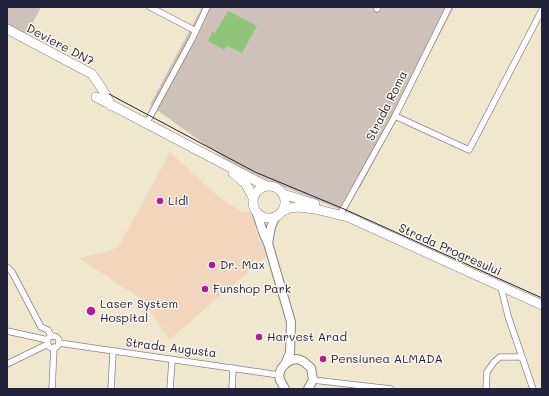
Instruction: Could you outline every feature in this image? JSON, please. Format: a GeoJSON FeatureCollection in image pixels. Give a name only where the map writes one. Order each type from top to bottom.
{"type":"FeatureCollection","features":[{"type":"Feature","properties":{"kind":"main road","name":"Deviere DN7"},"geometry":{"type":"LineString","coordinates":[[7,29],[92,74],[106,95],[111,106]]}},
{"type":"Feature","properties":{"kind":"main road"},"geometry":{"type":"LineString","coordinates":[[96,98],[223,164],[234,168],[266,186],[276,187],[283,194],[285,205],[283,211],[274,218],[265,218],[257,214],[253,206],[253,198],[246,184],[223,164]]}},
{"type":"Feature","properties":{"kind":"main road"},"geometry":{"type":"LineString","coordinates":[[253,198],[258,190],[266,186]]}},
{"type":"Feature","properties":{"kind":"main road","name":"Strada Progresului"},"geometry":{"type":"LineString","coordinates":[[283,194],[344,215],[542,305]]}},
{"type":"Feature","properties":{"kind":"main road","name":"Strada Progresului"},"geometry":{"type":"LineString","coordinates":[[283,211],[289,208],[300,207],[344,215]]}},
{"type":"Feature","properties":{"kind":"street"},"geometry":{"type":"LineString","coordinates":[[150,7],[196,31]]}},
{"type":"Feature","properties":{"kind":"street"},"geometry":{"type":"LineString","coordinates":[[146,124],[196,31],[207,7]]}},
{"type":"Feature","properties":{"kind":"street","name":"Strada Roma"},"geometry":{"type":"LineString","coordinates":[[344,215],[449,7]]}},
{"type":"Feature","properties":{"kind":"street"},"geometry":{"type":"LineString","coordinates":[[395,116],[469,150],[542,10]]}},
{"type":"Feature","properties":{"kind":"street"},"geometry":{"type":"LineString","coordinates":[[257,214],[268,243],[291,322],[290,353],[279,375],[285,389]]}},
{"type":"Feature","properties":{"kind":"street"},"geometry":{"type":"LineString","coordinates":[[268,243],[274,218]]}},
{"type":"Feature","properties":{"kind":"street"},"geometry":{"type":"LineString","coordinates":[[7,266],[12,272],[41,327],[48,330],[52,389]]}},
{"type":"Feature","properties":{"kind":"street"},"geometry":{"type":"LineString","coordinates":[[501,287],[508,316],[533,389]]}},
{"type":"Feature","properties":{"kind":"street"},"geometry":{"type":"LineString","coordinates":[[7,331],[50,342],[59,343],[57,337],[50,342],[7,364]]}},
{"type":"Feature","properties":{"kind":"street","name":"Strada Augusta"},"geometry":{"type":"LineString","coordinates":[[59,343],[279,375]]}},
{"type":"Feature","properties":{"kind":"street"},"geometry":{"type":"LineString","coordinates":[[111,389],[113,352]]}},
{"type":"Feature","properties":{"kind":"street"},"geometry":{"type":"LineString","coordinates":[[290,353],[297,360]]}},
{"type":"Feature","properties":{"kind":"street"},"geometry":{"type":"LineString","coordinates":[[486,389],[487,372],[494,362],[500,357],[521,357]]}},
{"type":"Feature","properties":{"kind":"street"},"geometry":{"type":"LineString","coordinates":[[170,389],[172,360]]}},
{"type":"Feature","properties":{"kind":"street"},"geometry":{"type":"LineString","coordinates":[[285,364],[291,360],[297,360],[303,361],[312,368],[313,380],[308,389]]}},
{"type":"Feature","properties":{"kind":"street"},"geometry":{"type":"LineString","coordinates":[[232,389],[234,368]]}},
{"type":"Feature","properties":{"kind":"street"},"geometry":{"type":"LineString","coordinates":[[313,380],[356,387],[391,389]]}},
{"type":"Feature","properties":{"kind":"shaded area"},"geometry":{"type":"Polygon","coordinates":[[[7,7],[41,7],[25,38],[7,29],[7,7]]]}},
{"type":"Feature","properties":{"kind":"shaded area"},"geometry":{"type":"Polygon","coordinates":[[[202,7],[454,7],[360,188],[354,185],[339,209],[267,180],[228,161],[150,105],[202,7]]]}},
{"type":"Feature","properties":{"kind":"shaded area"},"geometry":{"type":"Polygon","coordinates":[[[170,152],[219,197],[241,211],[253,213],[257,236],[268,255],[170,339],[139,298],[79,258],[109,251],[116,248],[120,244],[170,152]]]}},
{"type":"Feature","properties":{"kind":"green space"},"geometry":{"type":"Polygon","coordinates":[[[228,11],[257,26],[242,53],[227,46],[224,50],[208,41],[212,32],[215,33],[228,11]]]}},
{"type":"Feature","properties":{"kind":"tram line"},"geometry":{"type":"LineString","coordinates":[[109,94],[255,172],[344,209],[542,298]]}},
{"type":"Feature","properties":{"kind":"place","name":"Lidl"},"geometry":{"type":"Point","coordinates":[160,201]}},
{"type":"Feature","properties":{"kind":"place","name":"Dr. Max"},"geometry":{"type":"Point","coordinates":[212,265]}},
{"type":"Feature","properties":{"kind":"place","name":"Funshop Park"},"geometry":{"type":"Point","coordinates":[205,289]}},
{"type":"Feature","properties":{"kind":"place","name":"Laser System Hospital"},"geometry":{"type":"Point","coordinates":[91,311]}},
{"type":"Feature","properties":{"kind":"place","name":"Harvest Arad"},"geometry":{"type":"Point","coordinates":[259,337]}},
{"type":"Feature","properties":{"kind":"place","name":"Pensiunea ALMADA"},"geometry":{"type":"Point","coordinates":[323,359]}}]}
